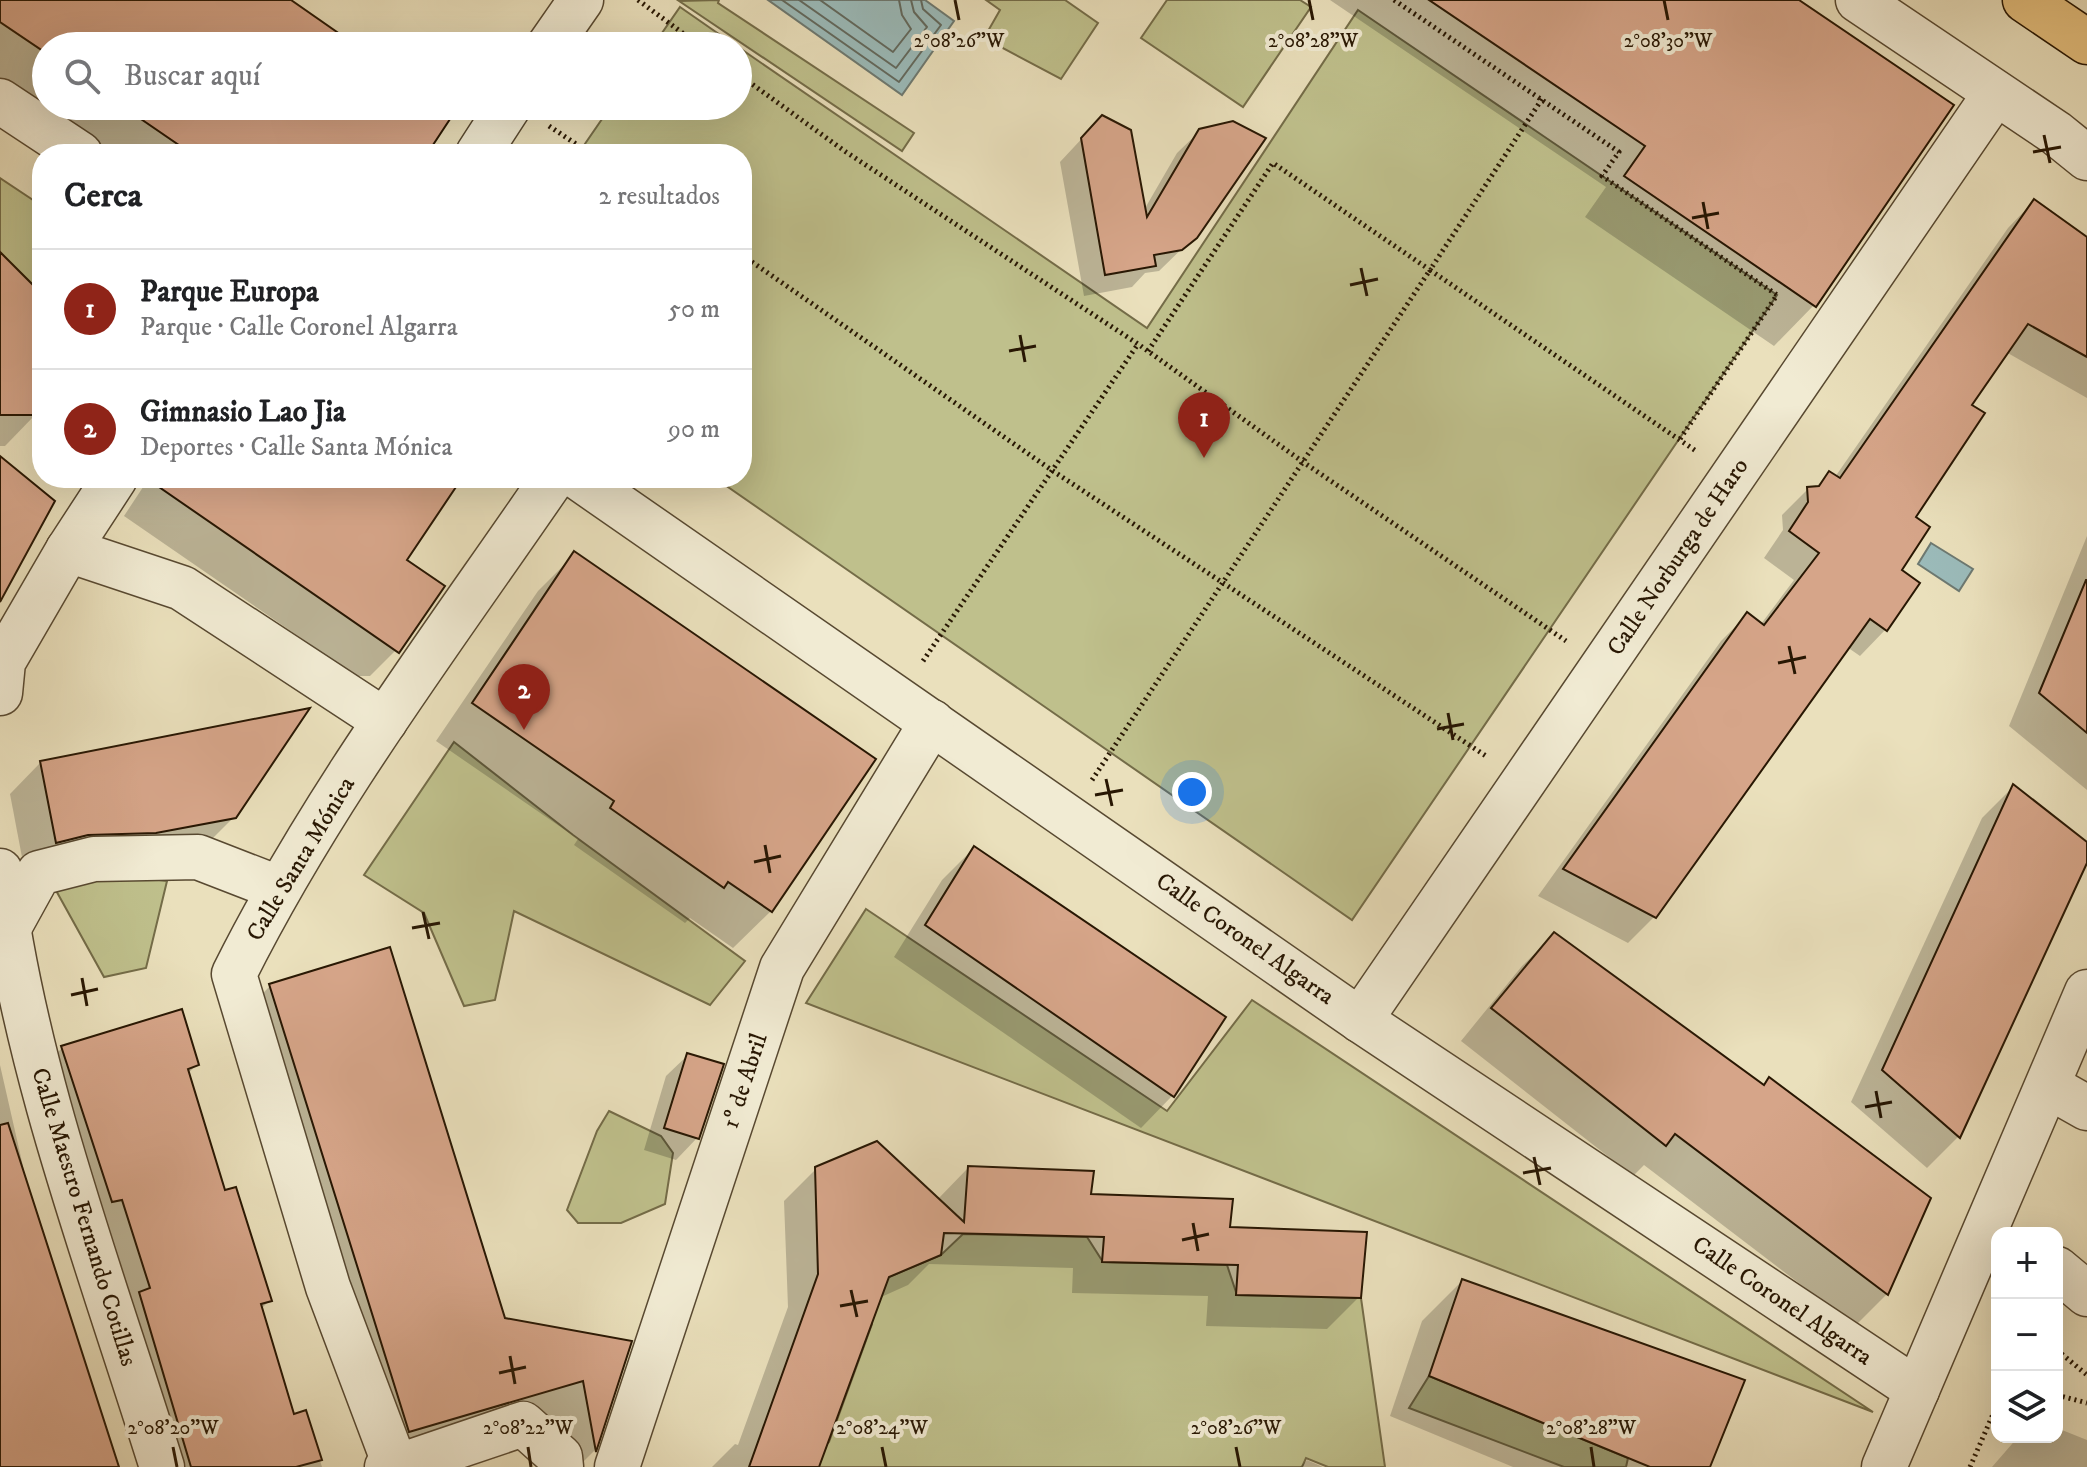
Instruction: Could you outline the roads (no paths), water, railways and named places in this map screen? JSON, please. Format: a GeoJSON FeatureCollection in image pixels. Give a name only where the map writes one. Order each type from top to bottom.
{"type":"FeatureCollection","features":[{"type":"Feature","properties":{"kind":"main road"},"geometry":{"type":"LineString","coordinates":[[2025,0],[2087,42]]}},
{"type":"Feature","properties":{"kind":"street"},"geometry":{"type":"LineString","coordinates":[[559,32],[581,0]]}},
{"type":"Feature","properties":{"kind":"street"},"geometry":{"type":"LineString","coordinates":[[1858,0],[2056,133],[2087,158]]}},
{"type":"Feature","properties":{"kind":"street","name":"Calle Norburga de Haro"},"geometry":{"type":"LineString","coordinates":[[1360,1020],[1995,94]]}},
{"type":"Feature","properties":{"kind":"street"},"geometry":{"type":"LineString","coordinates":[[0,101],[65,144]]}},
{"type":"Feature","properties":{"kind":"street"},"geometry":{"type":"LineString","coordinates":[[490,144],[519,120]]}},
{"type":"Feature","properties":{"kind":"street"},"geometry":{"type":"LineString","coordinates":[[0,693],[3,662],[68,550],[108,488]]}},
{"type":"Feature","properties":{"kind":"street","name":"Calle Santa Mónica"},"geometry":{"type":"LineString","coordinates":[[546,488],[385,721],[278,888],[234,974],[328,1287],[392,1466],[523,1424],[560,1457],[561,1467]]}},
{"type":"Feature","properties":{"kind":"street","name":"Calle Coronel Algarra"},"geometry":{"type":"LineString","coordinates":[[593,488],[1360,1020],[1917,1390]]}},
{"type":"Feature","properties":{"kind":"street"},"geometry":{"type":"LineString","coordinates":[[68,550],[182,588],[385,721]]}},
{"type":"Feature","properties":{"kind":"street","name":"1º de Abril"},"geometry":{"type":"LineString","coordinates":[[617,1467],[782,968],[915,710]]}},
{"type":"Feature","properties":{"kind":"street"},"geometry":{"type":"LineString","coordinates":[[7,931],[39,873],[94,859],[198,857],[278,888]]}},
{"type":"Feature","properties":{"kind":"street","name":"Calle Maestro Fernando Cotillas"},"geometry":{"type":"LineString","coordinates":[[0,871],[7,931],[32,1051],[162,1467]]}},
{"type":"Feature","properties":{"kind":"street"},"geometry":{"type":"LineString","coordinates":[[1884,1467],[1917,1390],[2003,1225],[2048,1086],[2087,992]]}},
{"type":"Feature","properties":{"kind":"street"},"geometry":{"type":"LineString","coordinates":[[2048,1086],[2087,1108]]}},
{"type":"Feature","properties":{"kind":"street"},"geometry":{"type":"LineString","coordinates":[[2063,1274],[2087,1294]]}},
{"type":"Feature","properties":{"kind":"water"},"geometry":{"type":"Polygon","coordinates":[[[768,0],[925,0],[954,21],[902,95],[768,0]]]}},
{"type":"Feature","properties":{"kind":"water"},"geometry":{"type":"Polygon","coordinates":[[[1931,543],[1973,569],[1959,591],[1918,564],[1931,543]]]}},
{"type":"Feature","properties":{"kind":"place","name":"Parque Europa"},"geometry":{"type":"Point","coordinates":[1204,458]}},
{"type":"Feature","properties":{"kind":"place","name":"Gimnasio Lao Jia"},"geometry":{"type":"Point","coordinates":[524,730]}}]}
